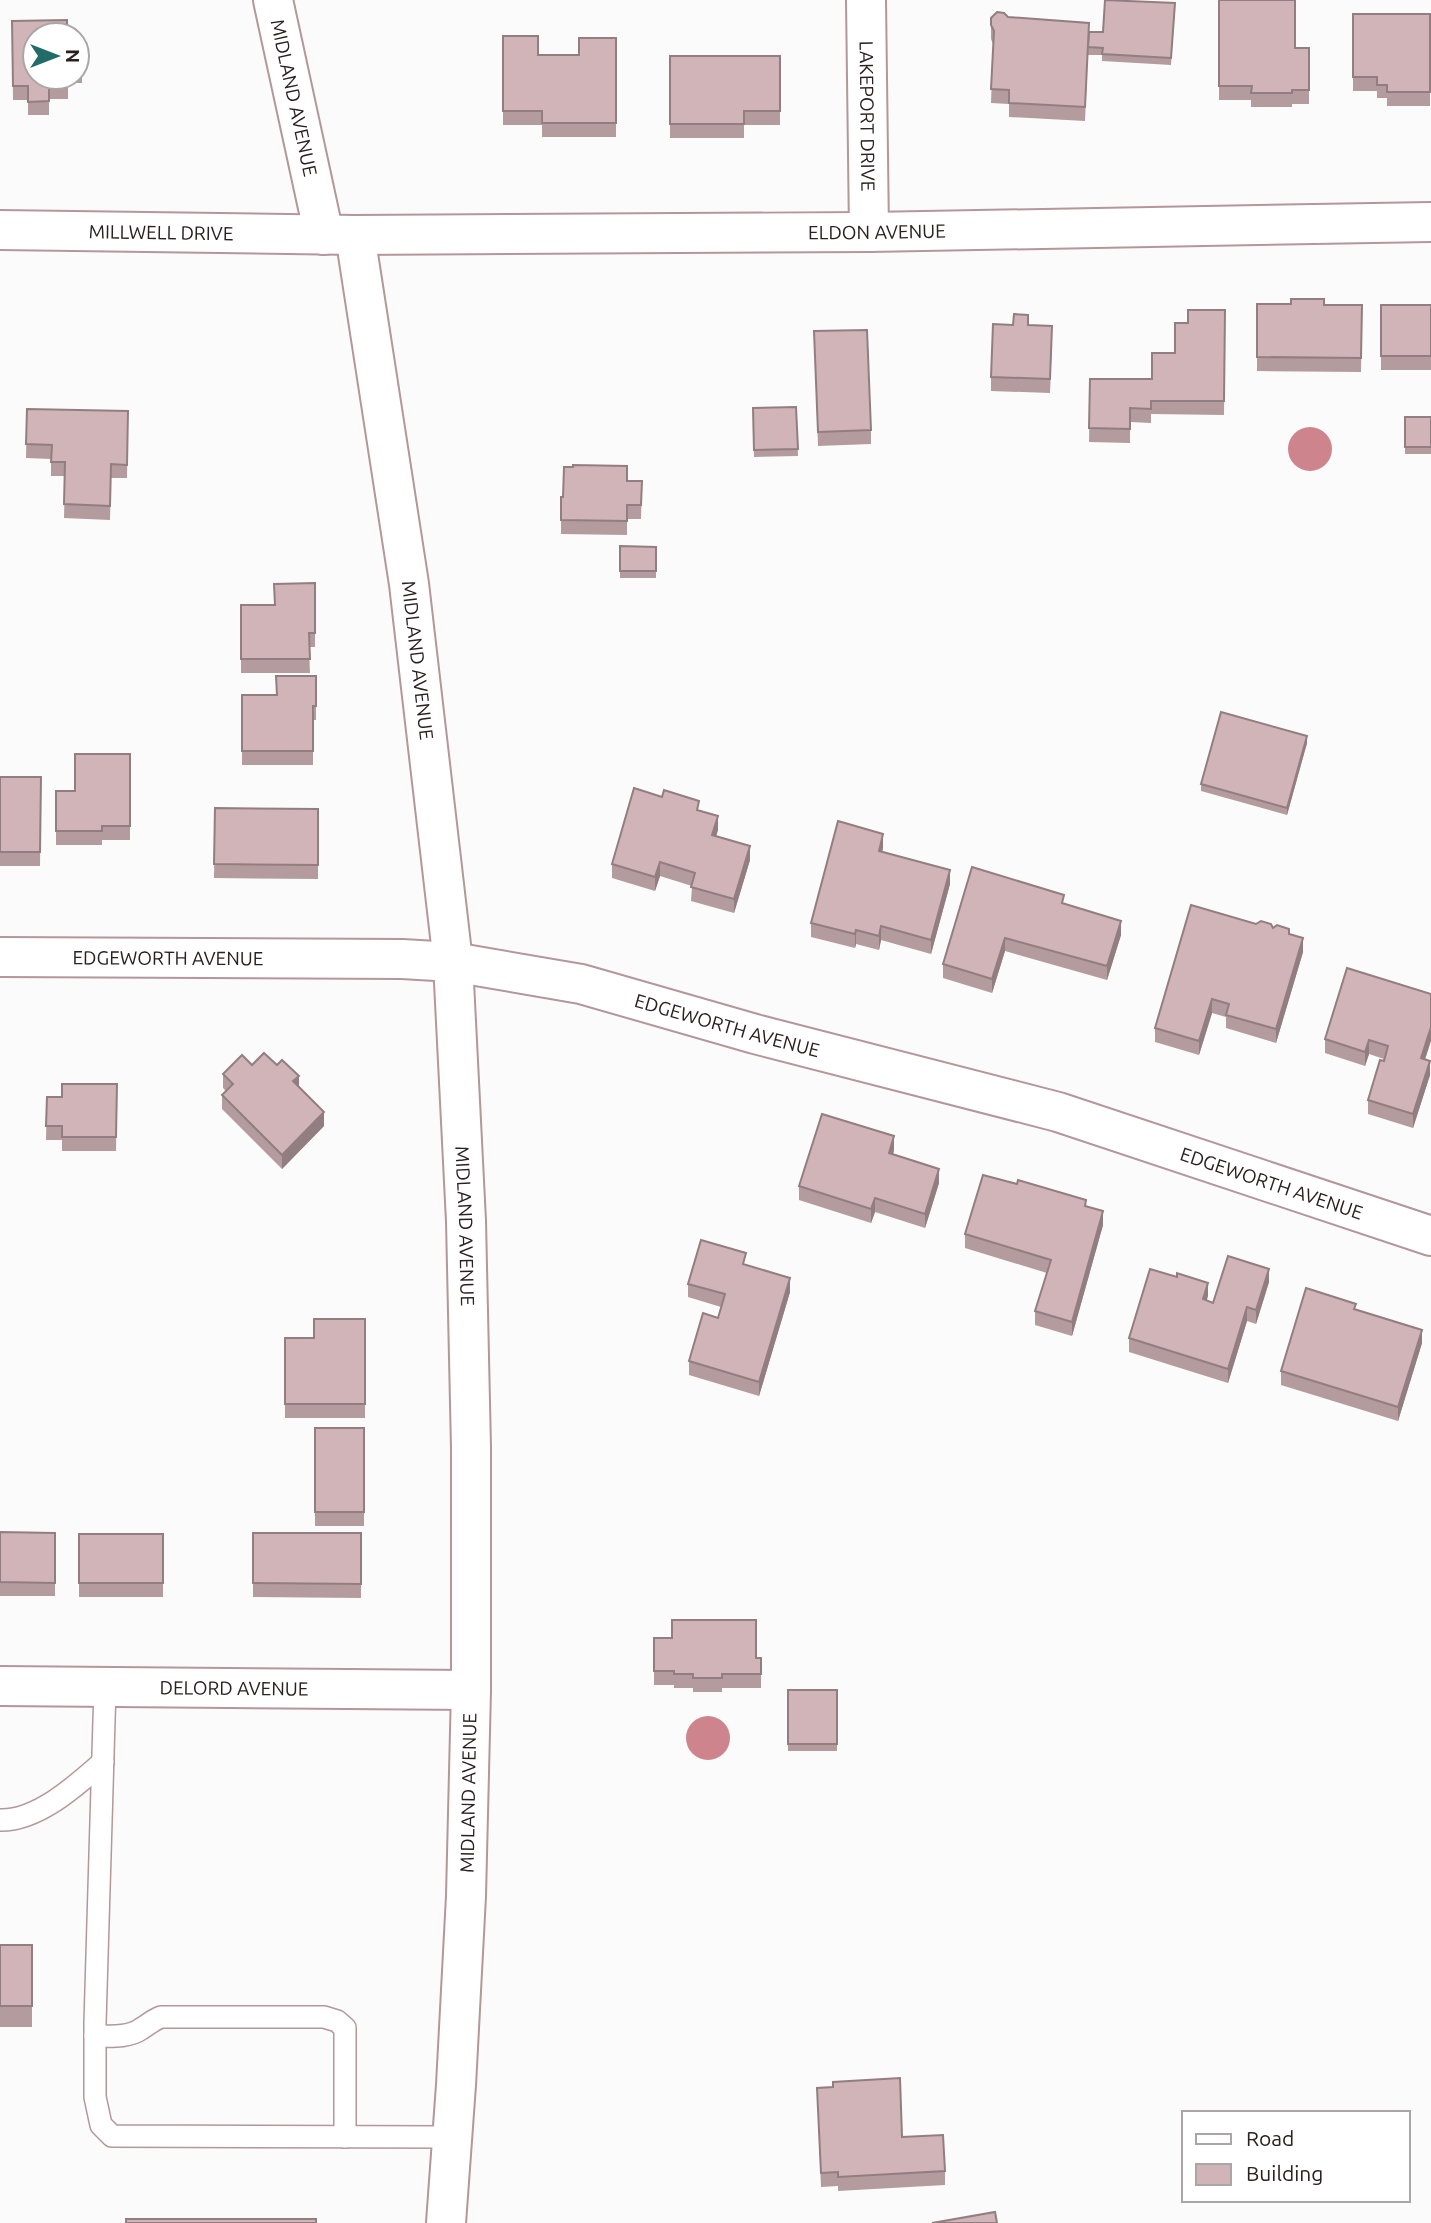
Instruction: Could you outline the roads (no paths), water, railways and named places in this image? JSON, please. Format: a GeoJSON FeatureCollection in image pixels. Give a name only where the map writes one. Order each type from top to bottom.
{"type":"FeatureCollection","features":[{"type":"Feature","properties":{"kind":"street","name":"MIDLAND AVENUE"},"geometry":{"type":"LineString","coordinates":[[273,0],[339,235],[404,545],[453,962],[469,1328],[471,1690],[466,1896],[446,2223]]}},
{"type":"Feature","properties":{"kind":"street","name":"LAKEPORT DRIVE"},"geometry":{"type":"LineString","coordinates":[[866,0],[869,232]]}},
{"type":"Feature","properties":{"kind":"street","name":"ELDON AVENUE"},"geometry":{"type":"LineString","coordinates":[[339,235],[869,232],[1431,222]]}},
{"type":"Feature","properties":{"kind":"street","name":"MILLWELL DRIVE"},"geometry":{"type":"LineString","coordinates":[[0,230],[339,235]]}},
{"type":"Feature","properties":{"kind":"street","name":"EDGEWORTH AVENUE"},"geometry":{"type":"LineString","coordinates":[[0,957],[402,959],[453,962],[581,984],[742,1031],[1058,1112],[1431,1236]]}},
{"type":"Feature","properties":{"kind":"street","name":"DELORD AVENUE"},"geometry":{"type":"LineString","coordinates":[[0,1686],[471,1690]]}},
{"type":"Feature","properties":{"kind":"lane"},"geometry":{"type":"LineString","coordinates":[[105,1687],[95,2036],[95,2097],[102,2125],[112,2136],[452,2137]]}},
{"type":"Feature","properties":{"kind":"lane"},"geometry":{"type":"LineString","coordinates":[[0,1820],[12,1821],[31,1813],[71,1790],[103,1762]]}},
{"type":"Feature","properties":{"kind":"lane"},"geometry":{"type":"LineString","coordinates":[[95,2036],[122,2036],[140,2030],[149,2021],[161,2017],[324,2017],[337,2021],[345,2028],[345,2137]]}}]}
